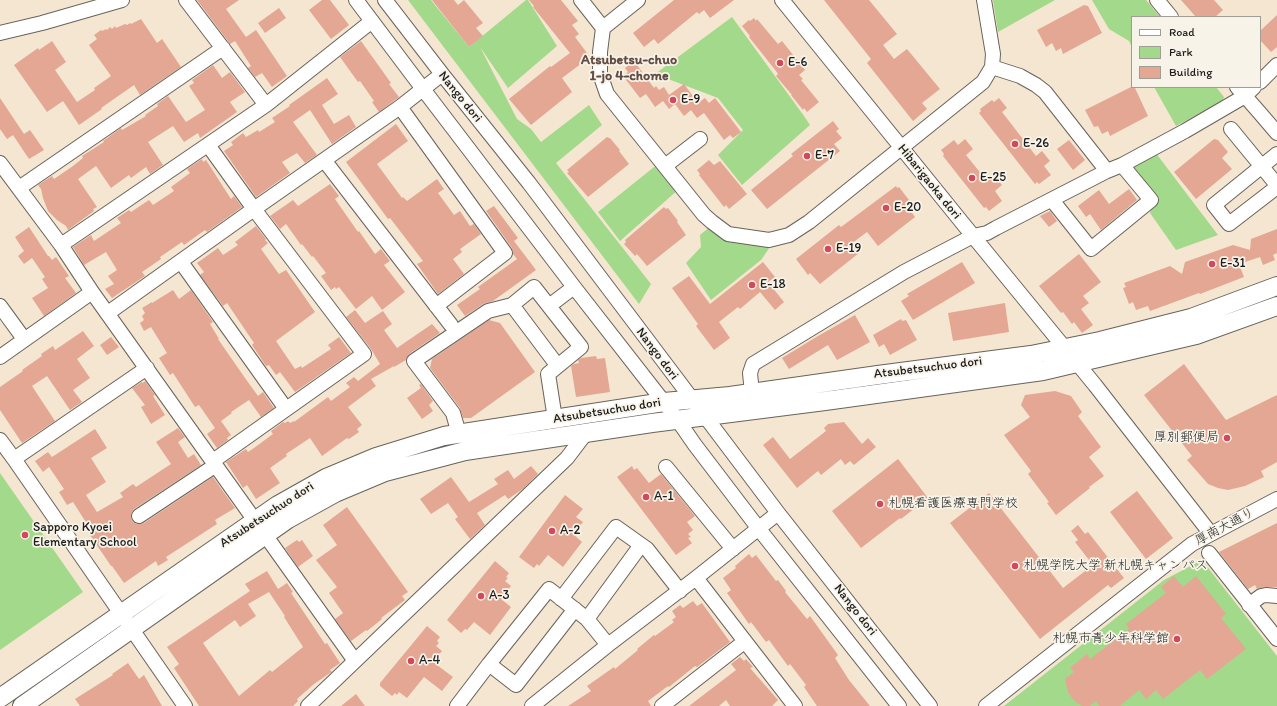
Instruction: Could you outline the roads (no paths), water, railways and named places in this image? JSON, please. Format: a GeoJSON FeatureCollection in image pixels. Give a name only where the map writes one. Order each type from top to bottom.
{"type":"FeatureCollection","features":[{"type":"Feature","properties":{"kind":"main road","name":"Atsubetsuchuo dori"},"geometry":{"type":"LineString","coordinates":[[0,698],[278,505],[326,478],[376,457],[444,436],[664,402],[730,396],[1031,355],[1100,341],[1191,318],[1277,286]]}},
{"type":"Feature","properties":{"kind":"main road","name":"Atsubetsuchuo dori"},"geometry":{"type":"LineString","coordinates":[[22,706],[288,519],[335,493],[385,472],[465,450],[677,419],[871,395],[1043,371],[1196,335],[1277,306]]}},
{"type":"Feature","properties":{"kind":"street"},"geometry":{"type":"LineString","coordinates":[[0,33],[42,23],[122,0]]}},
{"type":"Feature","properties":{"kind":"street"},"geometry":{"type":"LineString","coordinates":[[186,0],[266,104]]}},
{"type":"Feature","properties":{"kind":"street","name":"Nango dori"},"geometry":{"type":"LineString","coordinates":[[356,0],[574,287],[677,419],[759,529],[899,706]]}},
{"type":"Feature","properties":{"kind":"street","name":"Nango dori"},"geometry":{"type":"LineString","coordinates":[[385,0],[529,183],[778,513],[930,706]]}},
{"type":"Feature","properties":{"kind":"street"},"geometry":{"type":"LineString","coordinates":[[581,0],[603,28]]}},
{"type":"Feature","properties":{"kind":"street"},"geometry":{"type":"LineString","coordinates":[[638,0],[603,28],[600,52],[600,74],[607,94],[704,215],[728,234],[769,240],[790,235],[809,222],[983,82],[992,67],[993,54],[984,0]]}},
{"type":"Feature","properties":{"kind":"street","name":"Hibarigaoka dori"},"geometry":{"type":"LineString","coordinates":[[782,0],[972,236],[1078,363],[1211,534]]}},
{"type":"Feature","properties":{"kind":"street"},"geometry":{"type":"LineString","coordinates":[[1157,0],[1170,16]]}},
{"type":"Feature","properties":{"kind":"street"},"geometry":{"type":"LineString","coordinates":[[61,245],[266,104],[372,21]]}},
{"type":"Feature","properties":{"kind":"street"},"geometry":{"type":"LineString","coordinates":[[19,188],[223,48]]}},
{"type":"Feature","properties":{"kind":"street"},"geometry":{"type":"LineString","coordinates":[[1261,81],[1277,65]]}},
{"type":"Feature","properties":{"kind":"street"},"geometry":{"type":"LineString","coordinates":[[992,67],[1020,76],[1045,92],[1107,171]]}},
{"type":"Feature","properties":{"kind":"street"},"geometry":{"type":"LineString","coordinates":[[108,313],[400,107],[442,74]]}},
{"type":"Feature","properties":{"kind":"street"},"geometry":{"type":"LineString","coordinates":[[752,393],[750,373],[753,364],[904,272],[972,236],[987,233],[1185,132],[1245,90],[1277,134]]}},
{"type":"Feature","properties":{"kind":"street"},"geometry":{"type":"LineString","coordinates":[[400,107],[506,253],[436,306]]}},
{"type":"Feature","properties":{"kind":"street"},"geometry":{"type":"LineString","coordinates":[[1231,129],[1261,166],[1277,186],[1229,224],[1214,204],[1261,166],[1277,154]]}},
{"type":"Feature","properties":{"kind":"street"},"geometry":{"type":"LineString","coordinates":[[665,166],[700,138]]}},
{"type":"Feature","properties":{"kind":"street"},"geometry":{"type":"LineString","coordinates":[[139,516],[364,354],[254,209],[208,145]]}},
{"type":"Feature","properties":{"kind":"street"},"geometry":{"type":"LineString","coordinates":[[324,160],[451,325]]}},
{"type":"Feature","properties":{"kind":"street"},"geometry":{"type":"LineString","coordinates":[[0,163],[61,245],[92,292],[355,661]]}},
{"type":"Feature","properties":{"kind":"street"},"geometry":{"type":"LineString","coordinates":[[1052,200],[1091,249],[1151,200],[1122,165]]}},
{"type":"Feature","properties":{"kind":"street"},"geometry":{"type":"LineString","coordinates":[[181,262],[286,409]]}},
{"type":"Feature","properties":{"kind":"street"},"geometry":{"type":"LineString","coordinates":[[459,434],[453,413],[414,362],[488,311],[512,305],[534,287],[581,347],[557,365],[548,374],[556,419]]}},
{"type":"Feature","properties":{"kind":"street"},"geometry":{"type":"LineString","coordinates":[[549,306],[574,287]]}},
{"type":"Feature","properties":{"kind":"street"},"geometry":{"type":"LineString","coordinates":[[0,357],[92,292]]}},
{"type":"Feature","properties":{"kind":"street"},"geometry":{"type":"LineString","coordinates":[[512,305],[557,365]]}},
{"type":"Feature","properties":{"kind":"street"},"geometry":{"type":"LineString","coordinates":[[0,306],[24,339]]}},
{"type":"Feature","properties":{"kind":"street"},"geometry":{"type":"LineString","coordinates":[[147,368],[5,450],[132,628],[185,706]]}},
{"type":"Feature","properties":{"kind":"street"},"geometry":{"type":"LineString","coordinates":[[308,706],[567,458],[586,433]]}},
{"type":"Feature","properties":{"kind":"street"},"geometry":{"type":"LineString","coordinates":[[666,467],[733,549]]}},
{"type":"Feature","properties":{"kind":"street","name":"厚南大通り"},"geometry":{"type":"LineString","coordinates":[[986,706],[1192,544],[1277,499]]}},
{"type":"Feature","properties":{"kind":"street"},"geometry":{"type":"LineString","coordinates":[[532,706],[778,513]]}},
{"type":"Feature","properties":{"kind":"street"},"geometry":{"type":"LineString","coordinates":[[561,599],[616,527],[647,549],[680,591]]}},
{"type":"Feature","properties":{"kind":"street"},"geometry":{"type":"LineString","coordinates":[[587,619],[641,545]]}},
{"type":"Feature","properties":{"kind":"street"},"geometry":{"type":"LineString","coordinates":[[1208,553],[1276,637]]}},
{"type":"Feature","properties":{"kind":"street"},"geometry":{"type":"LineString","coordinates":[[696,578],[789,704]]}},
{"type":"Feature","properties":{"kind":"street"},"geometry":{"type":"LineString","coordinates":[[457,706],[549,589],[587,619],[608,645]]}},
{"type":"Feature","properties":{"kind":"street"},"geometry":{"type":"LineString","coordinates":[[1250,605],[1261,596],[1277,596]]}},
{"type":"Feature","properties":{"kind":"street"},"geometry":{"type":"LineString","coordinates":[[489,664],[516,685],[575,609]]}},
{"type":"Feature","properties":{"kind":"street"},"geometry":{"type":"LineString","coordinates":[[662,706],[744,642]]}},
{"type":"Feature","properties":{"kind":"place","name":"E-6"},"geometry":{"type":"Point","coordinates":[780,63]}},
{"type":"Feature","properties":{"kind":"place","name":"E-9"},"geometry":{"type":"Point","coordinates":[673,100]}},
{"type":"Feature","properties":{"kind":"place","name":"E-26"},"geometry":{"type":"Point","coordinates":[1015,144]}},
{"type":"Feature","properties":{"kind":"place","name":"E-7"},"geometry":{"type":"Point","coordinates":[807,156]}},
{"type":"Feature","properties":{"kind":"place","name":"E-25"},"geometry":{"type":"Point","coordinates":[972,178]}},
{"type":"Feature","properties":{"kind":"place","name":"E-20"},"geometry":{"type":"Point","coordinates":[886,208]}},
{"type":"Feature","properties":{"kind":"place","name":"E-19"},"geometry":{"type":"Point","coordinates":[828,249]}},
{"type":"Feature","properties":{"kind":"place","name":"E-31"},"geometry":{"type":"Point","coordinates":[1212,264]}},
{"type":"Feature","properties":{"kind":"place","name":"E-18"},"geometry":{"type":"Point","coordinates":[752,285]}},
{"type":"Feature","properties":{"kind":"place","name":"厚別郵便局"},"geometry":{"type":"Point","coordinates":[1227,438]}},
{"type":"Feature","properties":{"kind":"place","name":"A-1"},"geometry":{"type":"Point","coordinates":[646,497]}},
{"type":"Feature","properties":{"kind":"place","name":"札幌看護医療専門学校"},"geometry":{"type":"Point","coordinates":[880,504]}},
{"type":"Feature","properties":{"kind":"place","name":"A-2"},"geometry":{"type":"Point","coordinates":[552,531]}},
{"type":"Feature","properties":{"kind":"place","name":"Sapporo Kyoei Elementary School"},"geometry":{"type":"Point","coordinates":[25,535]}},
{"type":"Feature","properties":{"kind":"place","name":"札幌学院大学 新札幌キャンパス"},"geometry":{"type":"Point","coordinates":[1015,566]}},
{"type":"Feature","properties":{"kind":"place","name":"A-3"},"geometry":{"type":"Point","coordinates":[481,596]}},
{"type":"Feature","properties":{"kind":"place","name":"札幌市青少年科学館"},"geometry":{"type":"Point","coordinates":[1177,639]}},
{"type":"Feature","properties":{"kind":"place","name":"A-4"},"geometry":{"type":"Point","coordinates":[411,661]}},
{"type":"Feature","properties":{"kind":"district","name":"Atsubetsu-chuo 1-jo 4-chome"},"geometry":{"type":"Point","coordinates":[629,68]}}]}
